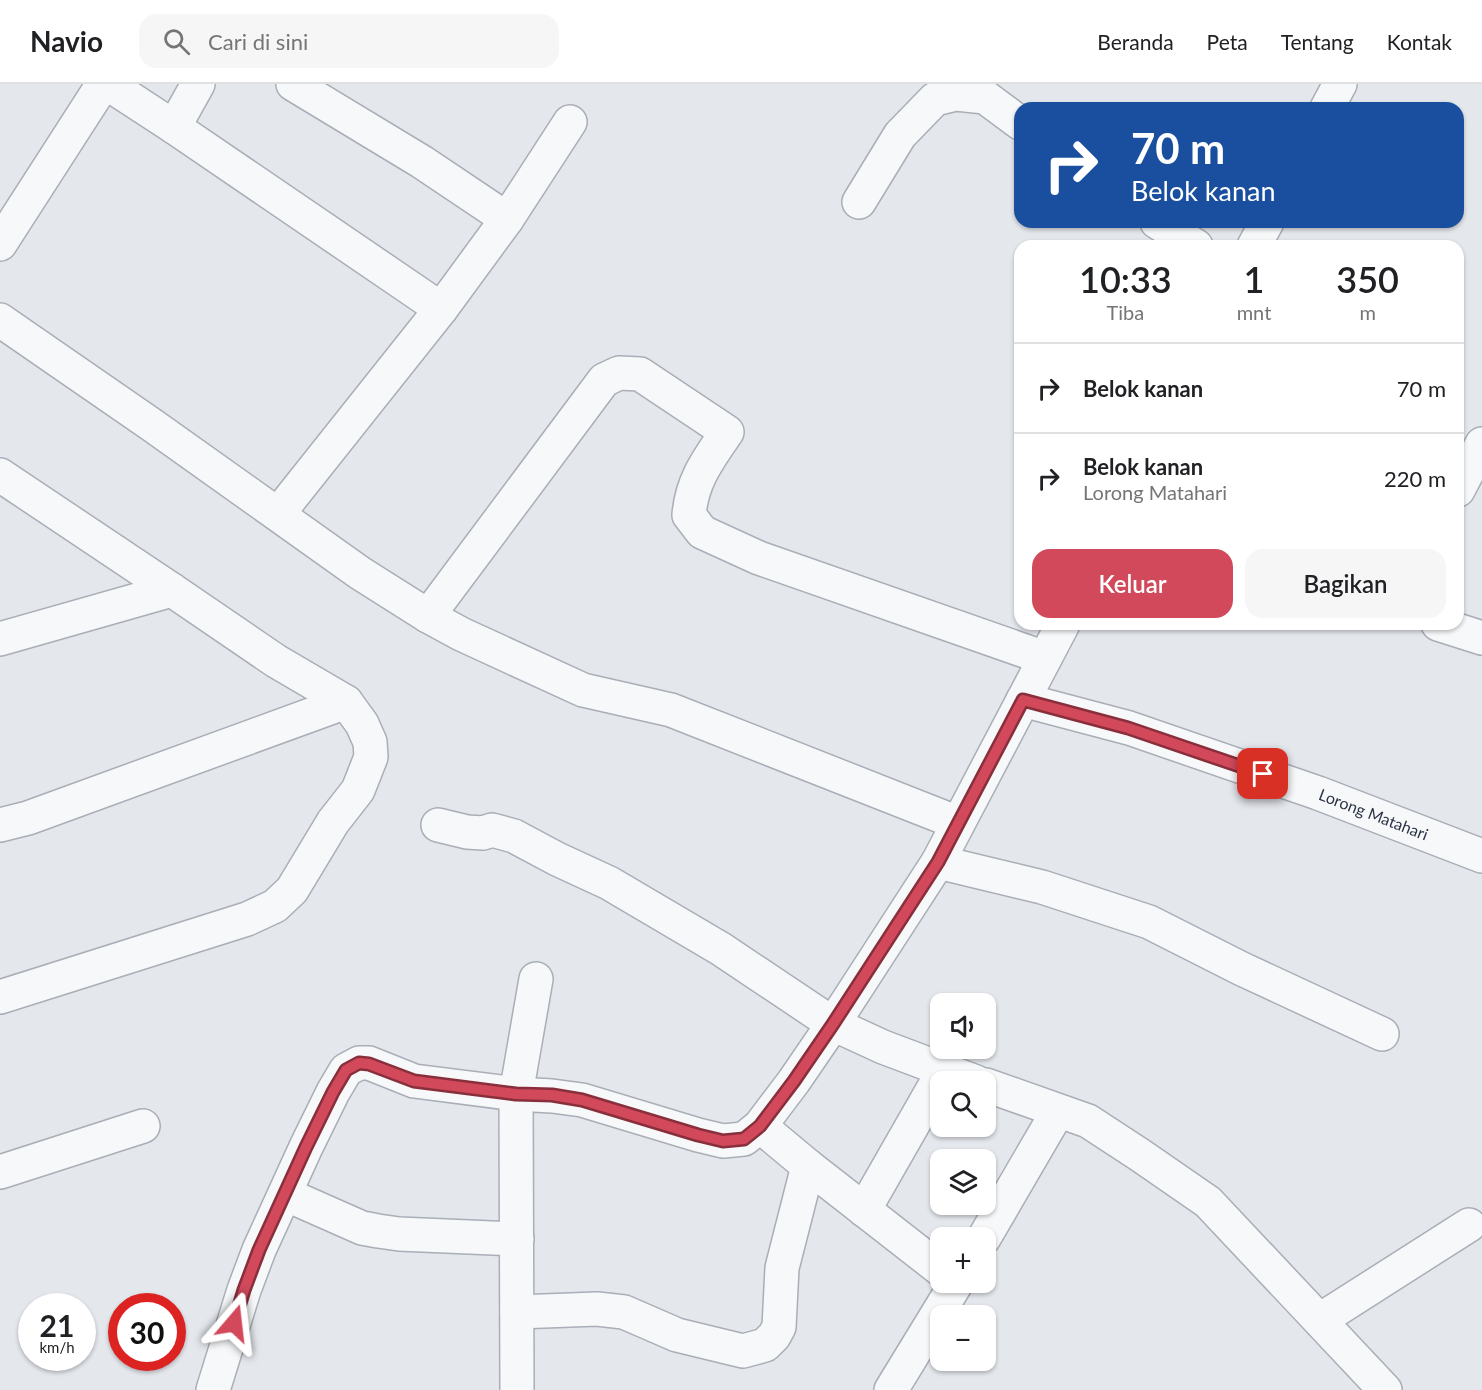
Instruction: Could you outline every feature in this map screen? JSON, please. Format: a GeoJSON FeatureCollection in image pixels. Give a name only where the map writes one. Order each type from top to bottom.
{"type":"FeatureCollection","features":[{"type":"Feature","properties":{"kind":"street"},"geometry":{"type":"LineString","coordinates":[[0,244],[103,84]]}},
{"type":"Feature","properties":{"kind":"street"},"geometry":{"type":"LineString","coordinates":[[108,84],[441,309]]}},
{"type":"Feature","properties":{"kind":"street"},"geometry":{"type":"LineString","coordinates":[[174,127],[198,84]]}},
{"type":"Feature","properties":{"kind":"street"},"geometry":{"type":"LineString","coordinates":[[293,84],[422,162],[507,219]]}},
{"type":"Feature","properties":{"kind":"street"},"geometry":{"type":"LineString","coordinates":[[1331,102],[1340,84]]}},
{"type":"Feature","properties":{"kind":"street"},"geometry":{"type":"LineString","coordinates":[[859,202],[900,135],[935,99],[956,94],[985,97],[1014,119]]}},
{"type":"Feature","properties":{"kind":"street"},"geometry":{"type":"LineString","coordinates":[[278,514],[441,309],[507,219],[570,122]]}},
{"type":"Feature","properties":{"kind":"street"},"geometry":{"type":"LineString","coordinates":[[1167,228],[1186,240]]}},
{"type":"Feature","properties":{"kind":"street"},"geometry":{"type":"LineString","coordinates":[[0,320],[360,573],[461,634],[583,690],[670,710],[948,819],[956,825]]}},
{"type":"Feature","properties":{"kind":"street"},"geometry":{"type":"LineString","coordinates":[[428,616],[604,380],[619,373],[640,375],[727,432],[698,475],[690,499],[689,515],[702,532],[759,558],[1045,658]]}},
{"type":"Feature","properties":{"kind":"street"},"geometry":{"type":"LineString","coordinates":[[1464,477],[1474,455]]}},
{"type":"Feature","properties":{"kind":"street"},"geometry":{"type":"LineString","coordinates":[[0,475],[276,661],[346,702],[362,724],[370,742],[371,757],[358,790],[333,822],[292,890],[275,906],[247,919],[0,997]]}},
{"type":"Feature","properties":{"kind":"street"},"geometry":{"type":"LineString","coordinates":[[0,639],[172,590]]}},
{"type":"Feature","properties":{"kind":"street"},"geometry":{"type":"LineString","coordinates":[[213,1390],[259,1250],[333,1092],[346,1070],[359,1063],[369,1064],[414,1081],[582,1100],[723,1141],[744,1139],[760,1126],[833,1024],[938,862],[1060,630]]}},
{"type":"Feature","properties":{"kind":"street"},"geometry":{"type":"LineString","coordinates":[[1457,630],[1482,638]]}},
{"type":"Feature","properties":{"kind":"street","name":"Lorong Matahari"},"geometry":{"type":"LineString","coordinates":[[1023,700],[1128,728],[1318,793],[1482,856]]}},
{"type":"Feature","properties":{"kind":"street"},"geometry":{"type":"LineString","coordinates":[[0,825],[28,818],[346,702]]}},
{"type":"Feature","properties":{"kind":"street"},"geometry":{"type":"LineString","coordinates":[[438,825],[467,832],[492,831],[514,836],[609,883],[721,949],[833,1024],[883,1047],[944,1070],[864,1210]]}},
{"type":"Feature","properties":{"kind":"street"},"geometry":{"type":"LineString","coordinates":[[938,862],[1042,887],[1149,922],[1242,969],[1382,1034]]}},
{"type":"Feature","properties":{"kind":"street"},"geometry":{"type":"LineString","coordinates":[[517,1390],[516,1094],[536,979]]}},
{"type":"Feature","properties":{"kind":"street"},"geometry":{"type":"LineString","coordinates":[[996,1089],[1088,1121],[1208,1202],[1385,1390]]}},
{"type":"Feature","properties":{"kind":"street"},"geometry":{"type":"LineString","coordinates":[[990,1227],[1058,1111]]}},
{"type":"Feature","properties":{"kind":"street"},"geometry":{"type":"LineString","coordinates":[[0,1172],[143,1126]]}},
{"type":"Feature","properties":{"kind":"street"},"geometry":{"type":"LineString","coordinates":[[760,1126],[930,1261]]}},
{"type":"Feature","properties":{"kind":"street"},"geometry":{"type":"LineString","coordinates":[[517,1312],[597,1308],[624,1312],[677,1335],[743,1351],[765,1345],[774,1336],[778,1327],[782,1268],[808,1166]]}},
{"type":"Feature","properties":{"kind":"street"},"geometry":{"type":"LineString","coordinates":[[285,1194],[362,1228],[399,1233],[517,1239]]}},
{"type":"Feature","properties":{"kind":"street"},"geometry":{"type":"LineString","coordinates":[[1320,1320],[1469,1225]]}},
{"type":"Feature","properties":{"kind":"street"},"geometry":{"type":"LineString","coordinates":[[891,1390],[950,1293]]}},
{"type":"Feature","properties":{"kind":"route"},"geometry":{"type":"LineString","coordinates":[[234,1323],[259,1250],[306,1147],[346,1070],[359,1063],[369,1064],[414,1081],[582,1100],[698,1135],[723,1141],[744,1139],[760,1126],[794,1081],[938,862],[1023,700],[1128,728],[1263,774]]}}]}
